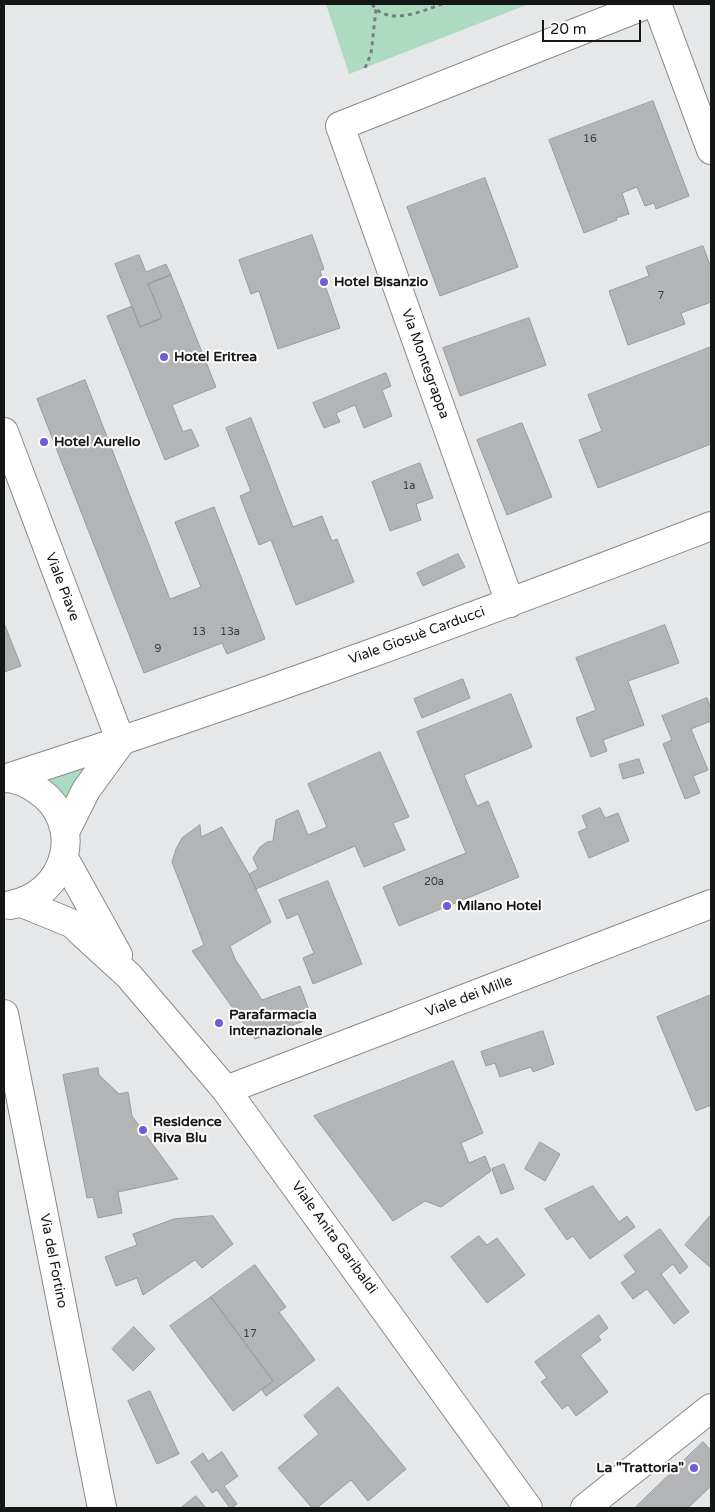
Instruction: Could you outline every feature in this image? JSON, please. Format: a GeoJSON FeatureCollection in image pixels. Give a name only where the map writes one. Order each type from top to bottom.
{"type":"FeatureCollection","features":[{"type":"Feature","properties":{"kind":"street","name":"Via Montegrappa"},"geometry":{"type":"LineString","coordinates":[[510,602],[340,126],[648,4]]}},
{"type":"Feature","properties":{"kind":"street"},"geometry":{"type":"LineString","coordinates":[[657,4],[711,150]]}},
{"type":"Feature","properties":{"kind":"street","name":"Viale Piave"},"geometry":{"type":"LineString","coordinates":[[4,432],[121,742]]}},
{"type":"Feature","properties":{"kind":"street","name":"Viale Giosuè Carducci"},"geometry":{"type":"LineString","coordinates":[[6,778],[121,742],[510,602],[711,526]]}},
{"type":"Feature","properties":{"kind":"street"},"geometry":{"type":"LineString","coordinates":[[13,904],[41,893],[55,877],[64,845],[86,790],[121,742]]}},
{"type":"Feature","properties":{"kind":"street","name":"Viale Anita Garibaldi"},"geometry":{"type":"LineString","coordinates":[[6,778],[28,784],[45,795],[58,812],[64,845],[129,976]]}},
{"type":"Feature","properties":{"kind":"street","name":"Viale Anita Garibaldi"},"geometry":{"type":"LineString","coordinates":[[13,904],[73,924],[129,976],[226,1090],[528,1508]]}},
{"type":"Feature","properties":{"kind":"street","name":"Viale dei Mille"},"geometry":{"type":"LineString","coordinates":[[226,1090],[711,904]]}},
{"type":"Feature","properties":{"kind":"street","name":"Via del Fortino"},"geometry":{"type":"LineString","coordinates":[[4,1014],[102,1508]]}},
{"type":"Feature","properties":{"kind":"street"},"geometry":{"type":"LineString","coordinates":[[585,1508],[711,1408]]}},
{"type":"Feature","properties":{"kind":"path"},"geometry":{"type":"LineString","coordinates":[[372,4],[376,10],[389,16],[414,14],[442,4]]}},
{"type":"Feature","properties":{"kind":"path"},"geometry":{"type":"LineString","coordinates":[[365,68],[371,54],[376,10]]}},
{"type":"Feature","properties":{"kind":"green space"},"geometry":{"type":"Polygon","coordinates":[[[326,4],[529,4],[349,74],[326,4]]]}},
{"type":"Feature","properties":{"kind":"green space"},"geometry":{"type":"Polygon","coordinates":[[[100,760],[65,811],[45,780],[100,760]]]}},
{"type":"Feature","properties":{"kind":"building"},"geometry":{"type":"Polygon","coordinates":[[[653,101],[689,196],[656,209],[654,203],[645,206],[637,187],[622,193],[629,214],[584,233],[549,140],[653,101]]]}},
{"type":"Feature","properties":{"kind":"building"},"geometry":{"type":"Polygon","coordinates":[[[485,178],[518,267],[440,296],[407,207],[485,178]]]}},
{"type":"Feature","properties":{"kind":"building"},"geometry":{"type":"Polygon","coordinates":[[[312,235],[324,269],[320,271],[340,328],[278,349],[259,291],[251,294],[239,260],[312,235]]]}},
{"type":"Feature","properties":{"kind":"building"},"geometry":{"type":"Polygon","coordinates":[[[703,246],[711,268],[711,302],[681,313],[685,324],[628,345],[609,291],[649,276],[646,267],[703,246]]]}},
{"type":"Feature","properties":{"kind":"building"},"geometry":{"type":"Polygon","coordinates":[[[139,255],[146,272],[166,264],[171,275],[148,284],[162,318],[140,327],[115,264],[139,255]]]}},
{"type":"Feature","properties":{"kind":"building","name":"Hotel Eritrea"},"geometry":{"type":"Polygon","coordinates":[[[171,275],[216,387],[172,405],[183,432],[191,429],[199,446],[165,460],[107,316],[132,306],[140,327],[162,318],[148,284],[171,275]]]}},
{"type":"Feature","properties":{"kind":"building"},"geometry":{"type":"Polygon","coordinates":[[[529,318],[546,365],[460,396],[443,348],[529,318]]]}},
{"type":"Feature","properties":{"kind":"building"},"geometry":{"type":"Polygon","coordinates":[[[711,347],[711,444],[598,488],[579,440],[602,431],[588,395],[711,347]]]}},
{"type":"Feature","properties":{"kind":"building"},"geometry":{"type":"Polygon","coordinates":[[[386,373],[391,386],[382,390],[392,416],[364,428],[355,405],[336,413],[340,422],[324,428],[313,403],[386,373]]]}},
{"type":"Feature","properties":{"kind":"building"},"geometry":{"type":"Polygon","coordinates":[[[85,380],[170,599],[201,587],[175,522],[214,507],[265,639],[227,654],[222,643],[144,673],[37,399],[85,380]]]}},
{"type":"Feature","properties":{"kind":"building"},"geometry":{"type":"Polygon","coordinates":[[[251,418],[293,527],[322,516],[332,541],[337,539],[354,582],[296,605],[271,540],[259,545],[240,496],[251,491],[226,428],[251,418]]]}},
{"type":"Feature","properties":{"kind":"building"},"geometry":{"type":"Polygon","coordinates":[[[522,423],[552,497],[507,515],[477,440],[522,423]]]}},
{"type":"Feature","properties":{"kind":"building"},"geometry":{"type":"Polygon","coordinates":[[[420,463],[433,498],[416,504],[421,520],[390,531],[372,482],[420,463]]]}},
{"type":"Feature","properties":{"kind":"building"},"geometry":{"type":"Polygon","coordinates":[[[458,554],[465,567],[423,586],[417,573],[458,554]]]}},
{"type":"Feature","properties":{"kind":"building"},"geometry":{"type":"Polygon","coordinates":[[[4,623],[21,666],[4,672],[4,623]]]}},
{"type":"Feature","properties":{"kind":"building"},"geometry":{"type":"Polygon","coordinates":[[[665,625],[679,663],[628,681],[644,725],[603,740],[607,751],[591,757],[576,718],[596,710],[576,658],[665,625]]]}},
{"type":"Feature","properties":{"kind":"building"},"geometry":{"type":"Polygon","coordinates":[[[463,679],[470,698],[422,718],[414,699],[463,679]]]}},
{"type":"Feature","properties":{"kind":"building"},"geometry":{"type":"Polygon","coordinates":[[[511,694],[532,747],[464,775],[477,806],[488,801],[519,877],[399,926],[383,887],[466,853],[417,732],[511,694]]]}},
{"type":"Feature","properties":{"kind":"building"},"geometry":{"type":"Polygon","coordinates":[[[707,698],[711,709],[711,721],[691,729],[708,770],[693,776],[700,793],[685,799],[663,744],[672,740],[662,716],[707,698]]]}},
{"type":"Feature","properties":{"kind":"building"},"geometry":{"type":"Polygon","coordinates":[[[380,752],[409,817],[393,823],[405,850],[364,867],[355,846],[256,889],[249,874],[258,869],[253,858],[260,847],[267,842],[273,841],[276,820],[298,810],[308,835],[327,827],[308,784],[380,752]]]}},
{"type":"Feature","properties":{"kind":"building"},"geometry":{"type":"Polygon","coordinates":[[[639,759],[644,773],[623,779],[619,765],[639,759]]]}},
{"type":"Feature","properties":{"kind":"building"},"geometry":{"type":"Polygon","coordinates":[[[600,808],[605,818],[618,813],[629,841],[589,858],[578,832],[587,828],[582,816],[600,808]]]}},
{"type":"Feature","properties":{"kind":"building"},"geometry":{"type":"Polygon","coordinates":[[[200,825],[201,837],[222,827],[249,874],[271,922],[230,946],[235,959],[262,1000],[300,986],[312,1018],[255,1039],[192,951],[204,945],[172,862],[182,838],[200,825]]]}},
{"type":"Feature","properties":{"kind":"building"},"geometry":{"type":"Polygon","coordinates":[[[328,881],[362,964],[313,984],[303,958],[314,953],[298,914],[287,919],[279,900],[328,881]]]}},
{"type":"Feature","properties":{"kind":"building"},"geometry":{"type":"Polygon","coordinates":[[[711,995],[711,1105],[696,1111],[657,1017],[711,995]]]}},
{"type":"Feature","properties":{"kind":"building"},"geometry":{"type":"Polygon","coordinates":[[[543,1031],[554,1064],[533,1072],[531,1067],[500,1077],[495,1063],[486,1066],[481,1052],[543,1031]]]}},
{"type":"Feature","properties":{"kind":"building"},"geometry":{"type":"Polygon","coordinates":[[[453,1061],[483,1133],[461,1143],[469,1163],[485,1156],[491,1171],[441,1207],[425,1201],[393,1221],[314,1116],[453,1061]]]}},
{"type":"Feature","properties":{"kind":"building"},"geometry":{"type":"Polygon","coordinates":[[[98,1068],[99,1075],[119,1094],[128,1092],[132,1116],[178,1179],[118,1192],[122,1213],[98,1218],[93,1197],[87,1198],[63,1075],[98,1068]]]}},
{"type":"Feature","properties":{"kind":"building"},"geometry":{"type":"Polygon","coordinates":[[[540,1142],[560,1154],[545,1181],[525,1169],[540,1142]]]}},
{"type":"Feature","properties":{"kind":"building"},"geometry":{"type":"Polygon","coordinates":[[[504,1164],[514,1189],[501,1194],[492,1169],[504,1164]]]}},
{"type":"Feature","properties":{"kind":"building"},"geometry":{"type":"Polygon","coordinates":[[[593,1186],[619,1222],[627,1216],[635,1227],[590,1259],[573,1236],[567,1240],[545,1209],[593,1186]]]}},
{"type":"Feature","properties":{"kind":"building"},"geometry":{"type":"Polygon","coordinates":[[[711,1215],[711,1268],[685,1245],[711,1215]]]}},
{"type":"Feature","properties":{"kind":"building"},"geometry":{"type":"Polygon","coordinates":[[[213,1216],[233,1244],[202,1268],[195,1260],[143,1295],[137,1278],[116,1286],[105,1257],[137,1245],[133,1234],[174,1219],[213,1216]]]}},
{"type":"Feature","properties":{"kind":"building"},"geometry":{"type":"Polygon","coordinates":[[[660,1229],[688,1267],[680,1274],[673,1264],[661,1274],[689,1312],[674,1324],[647,1289],[633,1299],[621,1283],[636,1272],[624,1256],[660,1229]]]}},
{"type":"Feature","properties":{"kind":"building"},"geometry":{"type":"Polygon","coordinates":[[[479,1236],[487,1245],[497,1238],[525,1275],[487,1303],[451,1257],[479,1236]]]}},
{"type":"Feature","properties":{"kind":"building"},"geometry":{"type":"Polygon","coordinates":[[[255,1265],[286,1307],[279,1312],[315,1360],[266,1396],[262,1390],[273,1381],[211,1297],[255,1265]]]}},
{"type":"Feature","properties":{"kind":"building"},"geometry":{"type":"Polygon","coordinates":[[[211,1297],[273,1381],[233,1411],[170,1326],[211,1297]]]}},
{"type":"Feature","properties":{"kind":"building"},"geometry":{"type":"Polygon","coordinates":[[[599,1315],[608,1328],[598,1336],[601,1340],[580,1355],[608,1392],[576,1416],[568,1405],[562,1409],[541,1382],[547,1378],[535,1362],[599,1315]]]}},
{"type":"Feature","properties":{"kind":"building"},"geometry":{"type":"Polygon","coordinates":[[[134,1327],[155,1349],[133,1371],[112,1349],[134,1327]]]}},
{"type":"Feature","properties":{"kind":"building"},"geometry":{"type":"Polygon","coordinates":[[[338,1387],[406,1469],[368,1501],[351,1480],[317,1508],[312,1508],[278,1468],[319,1434],[304,1416],[338,1387]]]}},
{"type":"Feature","properties":{"kind":"building"},"geometry":{"type":"Polygon","coordinates":[[[150,1391],[179,1454],[157,1464],[128,1401],[150,1391]]]}},
{"type":"Feature","properties":{"kind":"building","name":"La \"Trattoria\""},"geometry":{"type":"Polygon","coordinates":[[[703,1442],[711,1450],[711,1486],[688,1508],[635,1508],[703,1442]]]}},
{"type":"Feature","properties":{"kind":"building"},"geometry":{"type":"Polygon","coordinates":[[[222,1452],[238,1476],[224,1486],[237,1504],[232,1508],[230,1508],[217,1490],[212,1493],[191,1462],[203,1453],[208,1461],[222,1452]]]}},
{"type":"Feature","properties":{"kind":"building"},"geometry":{"type":"Polygon","coordinates":[[[196,1496],[206,1508],[181,1508],[196,1496]]]}},
{"type":"Feature","properties":{"kind":"place","name":"Hotel Bisanzio"},"geometry":{"type":"Point","coordinates":[324,282]}},
{"type":"Feature","properties":{"kind":"place","name":"Hotel Eritrea"},"geometry":{"type":"Point","coordinates":[164,357]}},
{"type":"Feature","properties":{"kind":"place","name":"Hotel Aurelio"},"geometry":{"type":"Point","coordinates":[44,442]}},
{"type":"Feature","properties":{"kind":"place","name":"Milano Hotel"},"geometry":{"type":"Point","coordinates":[447,906]}},
{"type":"Feature","properties":{"kind":"place","name":"Parafarmacia internazionale"},"geometry":{"type":"Point","coordinates":[219,1023]}},
{"type":"Feature","properties":{"kind":"place","name":"Residence Riva Blu"},"geometry":{"type":"Point","coordinates":[143,1130]}},
{"type":"Feature","properties":{"kind":"place","name":"La \"Trattoria\""},"geometry":{"type":"Point","coordinates":[694,1468]}}]}
